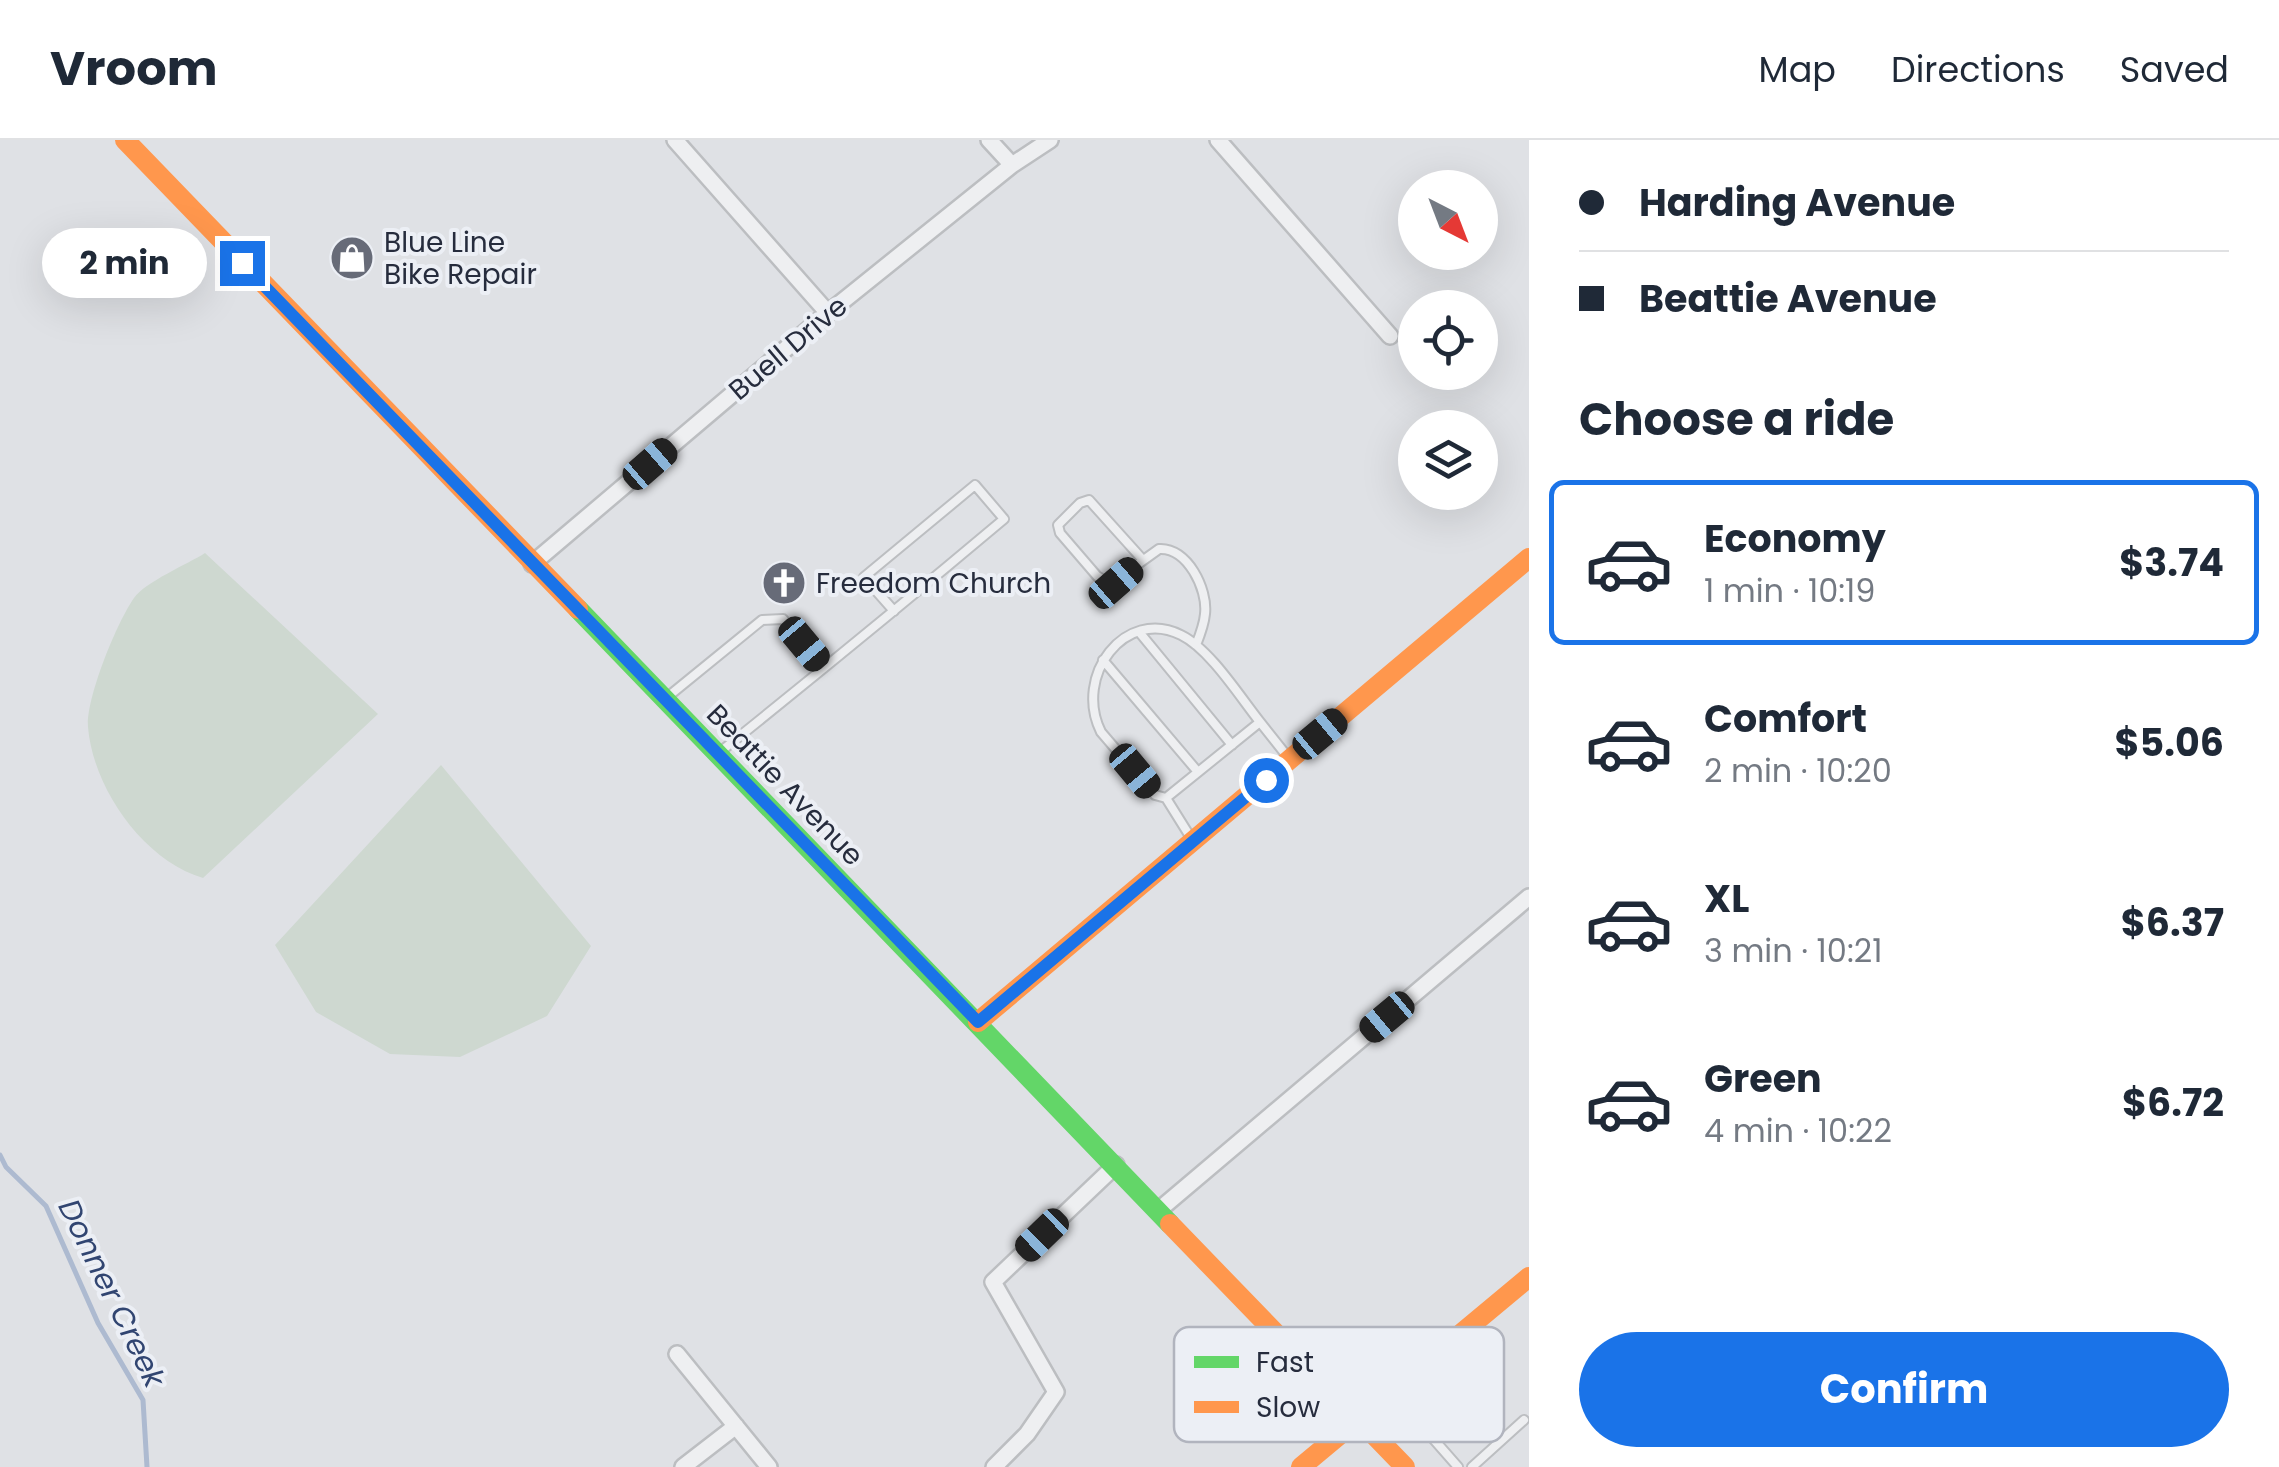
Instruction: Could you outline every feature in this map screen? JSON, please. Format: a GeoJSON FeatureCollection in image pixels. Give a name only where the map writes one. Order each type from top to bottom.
{"type":"FeatureCollection","features":[{"type":"Feature","properties":{"kind":"street","name":"Beattie Avenue"},"geometry":{"type":"LineString","coordinates":[[125,140],[1271,1327]]}},
{"type":"Feature","properties":{"kind":"street"},"geometry":{"type":"LineString","coordinates":[[674,140],[828,314]]}},
{"type":"Feature","properties":{"kind":"street"},"geometry":{"type":"LineString","coordinates":[[989,140],[1012,165]]}},
{"type":"Feature","properties":{"kind":"street","name":"Buell Drive"},"geometry":{"type":"LineString","coordinates":[[532,564],[828,314],[1012,165],[1050,140]]}},
{"type":"Feature","properties":{"kind":"street"},"geometry":{"type":"LineString","coordinates":[[1218,140],[1390,336]]}},
{"type":"Feature","properties":{"kind":"street"},"geometry":{"type":"LineString","coordinates":[[978,1022],[1529,558]]}},
{"type":"Feature","properties":{"kind":"street"},"geometry":{"type":"LineString","coordinates":[[1159,1210],[1529,896]]}},
{"type":"Feature","properties":{"kind":"street"},"geometry":{"type":"LineString","coordinates":[[994,1467],[1027,1434],[1056,1392],[992,1282],[1116,1166]]}},
{"type":"Feature","properties":{"kind":"street"},"geometry":{"type":"LineString","coordinates":[[1470,1327],[1529,1277]]}},
{"type":"Feature","properties":{"kind":"street"},"geometry":{"type":"LineString","coordinates":[[677,1354],[769,1467]]}},
{"type":"Feature","properties":{"kind":"street"},"geometry":{"type":"LineString","coordinates":[[682,1467],[736,1426]]}},
{"type":"Feature","properties":{"kind":"street"},"geometry":{"type":"LineString","coordinates":[[1301,1467],[1332,1442]]}},
{"type":"Feature","properties":{"kind":"street","name":"Beattie Avenue"},"geometry":{"type":"LineString","coordinates":[[1381,1442],[1405,1467]]}},
{"type":"Feature","properties":{"kind":"lane"},"geometry":{"type":"LineString","coordinates":[[717,755],[894,611],[1004,519],[976,486],[864,577],[894,611]]}},
{"type":"Feature","properties":{"kind":"lane"},"geometry":{"type":"LineString","coordinates":[[1143,560],[1089,500],[1080,502],[1058,524],[1060,533],[1103,582],[1116,583],[1158,550],[1176,553],[1204,594],[1206,612],[1196,646]]}},
{"type":"Feature","properties":{"kind":"lane"},"geometry":{"type":"LineString","coordinates":[[664,700],[762,620],[782,619],[824,668]]}},
{"type":"Feature","properties":{"kind":"lane"},"geometry":{"type":"LineString","coordinates":[[1192,841],[1166,798],[1155,795],[1095,720],[1092,682],[1103,660],[1125,638],[1158,629],[1180,634],[1196,646],[1290,760]]}},
{"type":"Feature","properties":{"kind":"lane"},"geometry":{"type":"LineString","coordinates":[[1140,633],[1232,746]]}},
{"type":"Feature","properties":{"kind":"lane"},"geometry":{"type":"LineString","coordinates":[[1103,660],[1198,772]]}},
{"type":"Feature","properties":{"kind":"lane"},"geometry":{"type":"LineString","coordinates":[[1166,798],[1260,722]]}},
{"type":"Feature","properties":{"kind":"lane"},"geometry":{"type":"LineString","coordinates":[[1504,1438],[1524,1420]]}},
{"type":"Feature","properties":{"kind":"lane"},"geometry":{"type":"LineString","coordinates":[[1436,1442],[1458,1467]]}},
{"type":"Feature","properties":{"kind":"lane"},"geometry":{"type":"LineString","coordinates":[[1472,1467],[1500,1442]]}},
{"type":"Feature","properties":{"kind":"shaded area"},"geometry":{"type":"Polygon","coordinates":[[[205,553],[378,714],[203,878],[160,855],[125,819],[100,774],[88,727],[104,661],[134,598],[205,553]]]}},
{"type":"Feature","properties":{"kind":"shaded area"},"geometry":{"type":"Polygon","coordinates":[[[441,765],[591,946],[547,1016],[460,1057],[390,1054],[316,1012],[275,945],[441,765]]]}},
{"type":"Feature","properties":{"kind":"waterway","name":"Donner Creek"},"geometry":{"type":"LineString","coordinates":[[0,1155],[6,1167],[46,1206],[98,1323],[143,1400],[147,1467]]}},
{"type":"Feature","properties":{"kind":"traffic: fast"},"geometry":{"type":"LineString","coordinates":[[578,609],[1170,1224]]}},
{"type":"Feature","properties":{"kind":"traffic: slow"},"geometry":{"type":"LineString","coordinates":[[125,140],[578,609]]}},
{"type":"Feature","properties":{"kind":"traffic: slow"},"geometry":{"type":"LineString","coordinates":[[978,1022],[1529,558]]}},
{"type":"Feature","properties":{"kind":"traffic: slow"},"geometry":{"type":"LineString","coordinates":[[1170,1224],[1270,1327]]}},
{"type":"Feature","properties":{"kind":"traffic: slow"},"geometry":{"type":"LineString","coordinates":[[1469,1327],[1529,1277]]}},
{"type":"Feature","properties":{"kind":"traffic: slow"},"geometry":{"type":"LineString","coordinates":[[1301,1467],[1331,1442]]}},
{"type":"Feature","properties":{"kind":"traffic: slow"},"geometry":{"type":"LineString","coordinates":[[1381,1442],[1405,1467]]}},
{"type":"Feature","properties":{"kind":"place","name":"Blue Line Bike Repair"},"geometry":{"type":"Point","coordinates":[352,258]}},
{"type":"Feature","properties":{"kind":"place","name":"Freedom Church"},"geometry":{"type":"Point","coordinates":[784,583]}},
{"type":"Feature","properties":{"kind":"route"},"geometry":{"type":"LineString","coordinates":[[242,263],[978,1022],[1266,780]]}}]}
